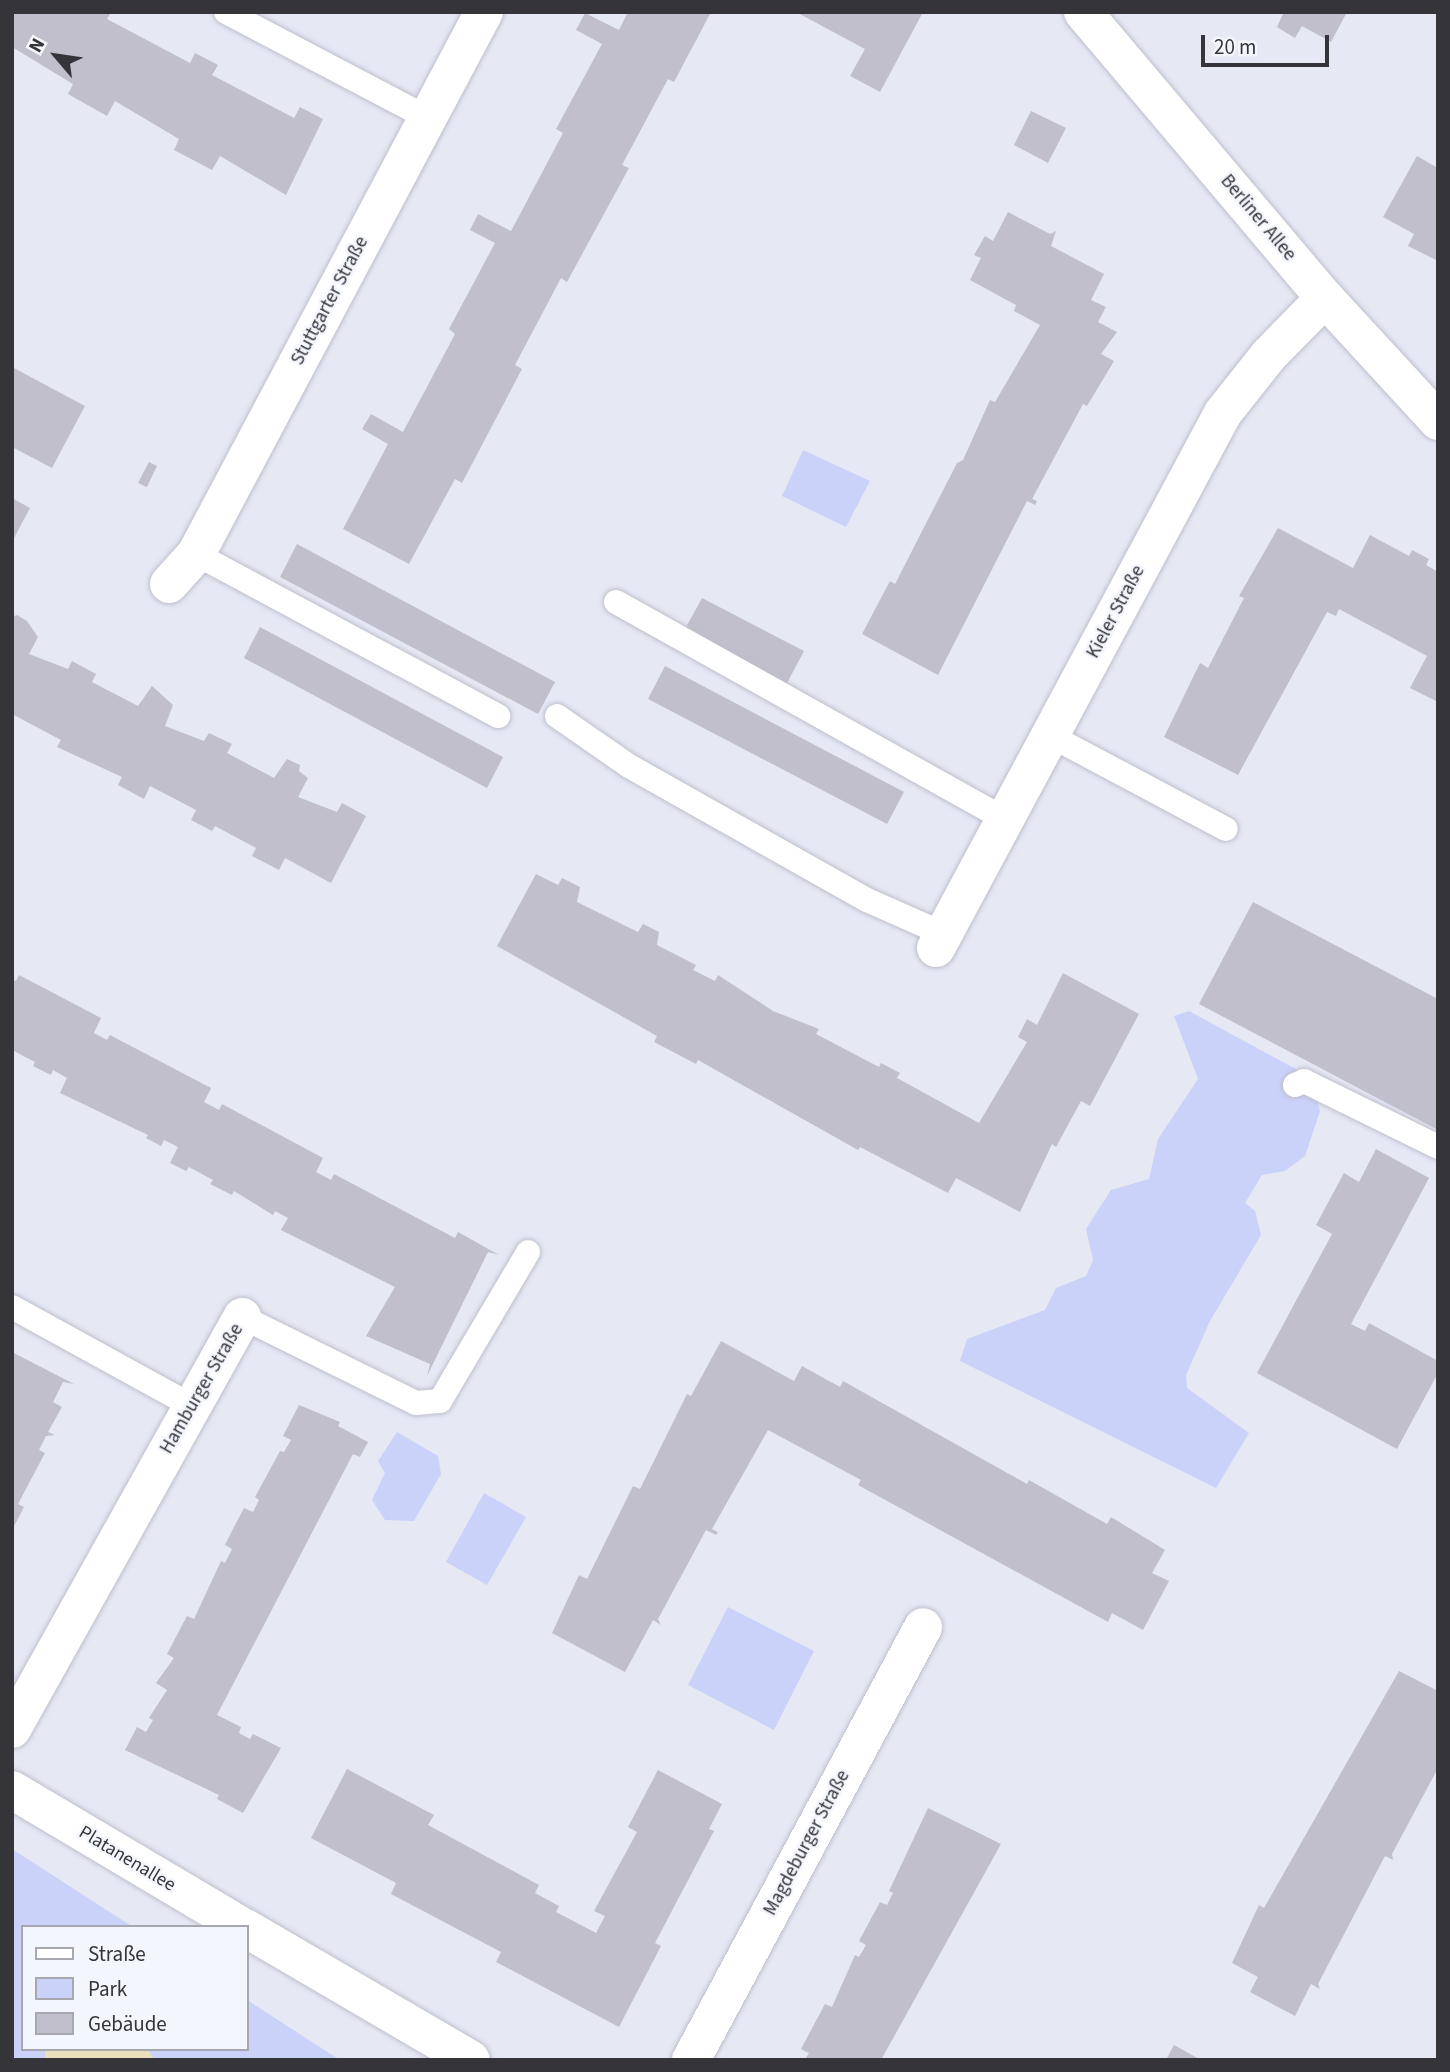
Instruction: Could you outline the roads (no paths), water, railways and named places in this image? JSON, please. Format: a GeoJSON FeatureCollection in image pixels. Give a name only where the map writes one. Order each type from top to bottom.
{"type":"FeatureCollection","features":[{"type":"Feature","properties":{"kind":"street","name":"Stuttgarter Straße"},"geometry":{"type":"LineString","coordinates":[[169,584],[196,554],[484,12]]}},
{"type":"Feature","properties":{"kind":"street","name":"Berliner Allee"},"geometry":{"type":"LineString","coordinates":[[1083,12],[1325,298],[1438,421]]}},
{"type":"Feature","properties":{"kind":"street","name":"Kieler Straße"},"geometry":{"type":"LineString","coordinates":[[940,941],[1223,413],[1269,355],[1325,298]]}},
{"type":"Feature","properties":{"kind":"street","name":"Hamburger Straße"},"geometry":{"type":"LineString","coordinates":[[12,1729],[242,1317]]}},
{"type":"Feature","properties":{"kind":"street","name":"Magdeburger Straße"},"geometry":{"type":"LineString","coordinates":[[691,2060],[923,1627]]}},
{"type":"Feature","properties":{"kind":"street","name":"Platanenallee"},"geometry":{"type":"LineString","coordinates":[[12,1790],[240,1925]]}},
{"type":"Feature","properties":{"kind":"street","name":"Platanenallee"},"geometry":{"type":"LineString","coordinates":[[248,1930],[471,2060]]}},
{"type":"Feature","properties":{"kind":"lane"},"geometry":{"type":"LineString","coordinates":[[226,12],[428,118]]}},
{"type":"Feature","properties":{"kind":"lane"},"geometry":{"type":"LineString","coordinates":[[196,554],[498,716]]}},
{"type":"Feature","properties":{"kind":"lane"},"geometry":{"type":"LineString","coordinates":[[616,602],[1005,819]]}},
{"type":"Feature","properties":{"kind":"lane"},"geometry":{"type":"LineString","coordinates":[[557,716],[629,766],[940,941]]}},
{"type":"Feature","properties":{"kind":"lane"},"geometry":{"type":"LineString","coordinates":[[1049,735],[1226,829]]}},
{"type":"Feature","properties":{"kind":"lane"},"geometry":{"type":"LineString","coordinates":[[1295,1085],[1304,1081],[1438,1147]]}},
{"type":"Feature","properties":{"kind":"lane","name":"Hamburger Straße"},"geometry":{"type":"LineString","coordinates":[[242,1317],[416,1403],[440,1401],[528,1252]]}},
{"type":"Feature","properties":{"kind":"lane"},"geometry":{"type":"LineString","coordinates":[[12,1307],[192,1406]]}}]}
